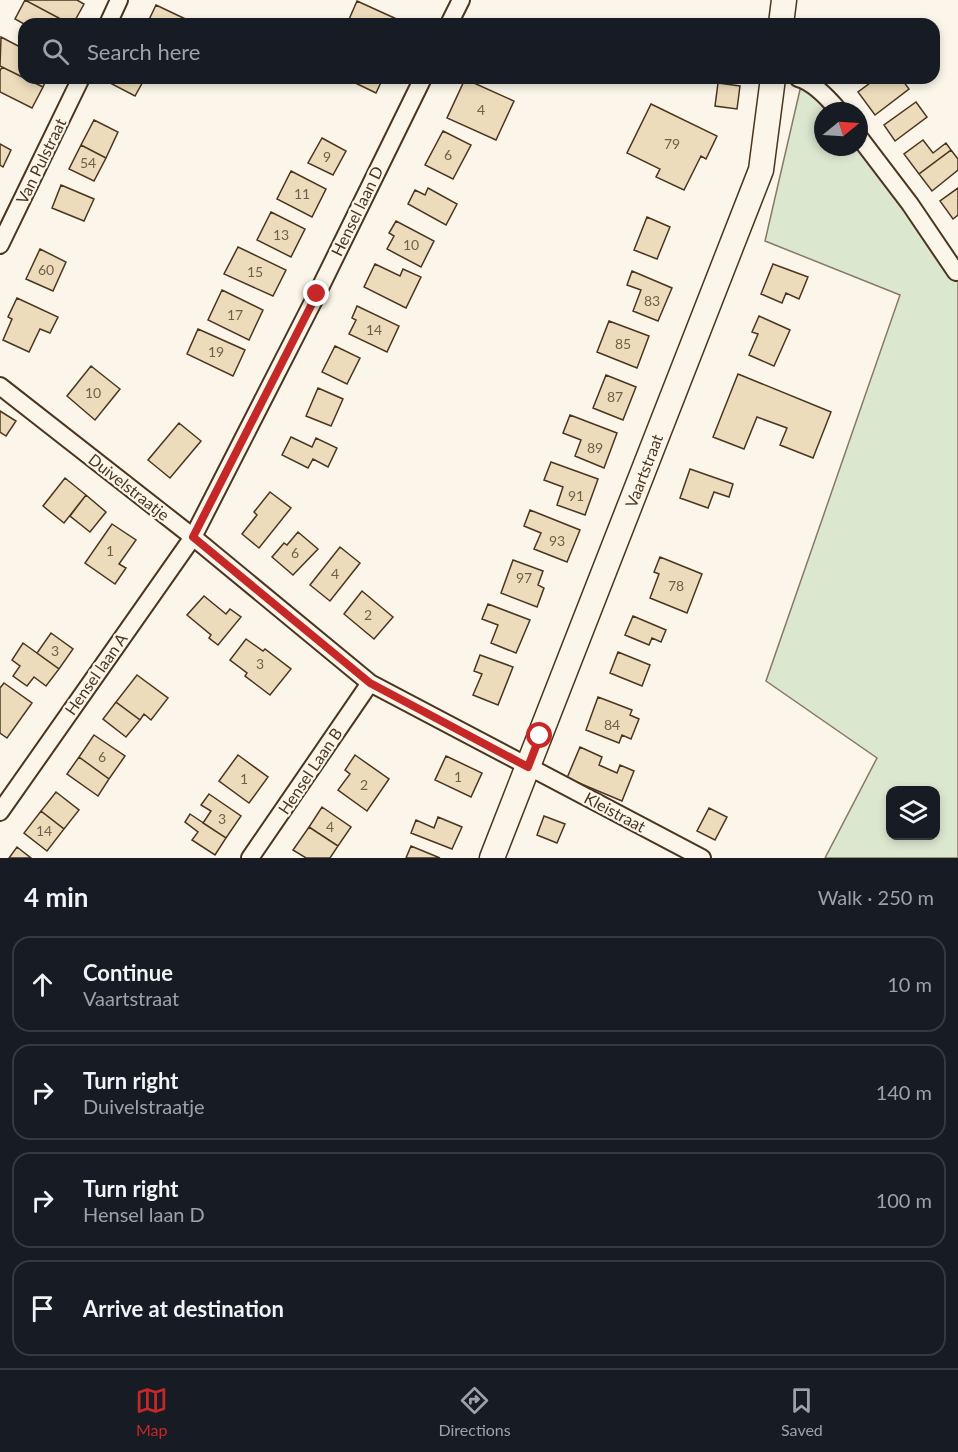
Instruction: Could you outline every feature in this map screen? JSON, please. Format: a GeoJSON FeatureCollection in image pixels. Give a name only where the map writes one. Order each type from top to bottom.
{"type":"FeatureCollection","features":[{"type":"Feature","properties":{"kind":"main road"},"geometry":{"type":"LineString","coordinates":[[782,18],[784,0]]}},
{"type":"Feature","properties":{"kind":"main road","name":"Vaartstraat"},"geometry":{"type":"LineString","coordinates":[[492,858],[761,171],[772,84]]}},
{"type":"Feature","properties":{"kind":"street"},"geometry":{"type":"LineString","coordinates":[[111,18],[119,0]]}},
{"type":"Feature","properties":{"kind":"street"},"geometry":{"type":"LineString","coordinates":[[452,18],[461,0]]}},
{"type":"Feature","properties":{"kind":"street","name":"Van Pulstraat"},"geometry":{"type":"LineString","coordinates":[[0,245],[78,84]]}},
{"type":"Feature","properties":{"kind":"street","name":"Hensel laan D"},"geometry":{"type":"LineString","coordinates":[[193,537],[317,294],[420,84]]}},
{"type":"Feature","properties":{"kind":"street"},"geometry":{"type":"LineString","coordinates":[[810,84],[831,102]]}},
{"type":"Feature","properties":{"kind":"street"},"geometry":{"type":"LineString","coordinates":[[868,149],[910,204],[956,272]]}},
{"type":"Feature","properties":{"kind":"street","name":"Duivelstraatje"},"geometry":{"type":"LineString","coordinates":[[0,386],[193,537],[370,683],[528,767]]}},
{"type":"Feature","properties":{"kind":"street","name":"Hensel laan A"},"geometry":{"type":"LineString","coordinates":[[0,812],[193,537]]}},
{"type":"Feature","properties":{"kind":"street","name":"Hensel Laan B"},"geometry":{"type":"LineString","coordinates":[[250,858],[370,683]]}},
{"type":"Feature","properties":{"kind":"street","name":"Kleistraat"},"geometry":{"type":"LineString","coordinates":[[528,767],[702,858]]}},
{"type":"Feature","properties":{"kind":"green space"},"geometry":{"type":"Polygon","coordinates":[[[801,84],[804,84],[819,102],[814,102],[814,156],[863,156],[958,271],[958,858],[825,858],[877,758],[766,681],[900,295],[765,241],[801,84]]]}},
{"type":"Feature","properties":{"kind":"building"},"geometry":{"type":"Polygon","coordinates":[[[25,0],[77,0],[84,4],[76,18],[59,18],[25,0]]]}},
{"type":"Feature","properties":{"kind":"building"},"geometry":{"type":"Polygon","coordinates":[[[25,0],[59,18],[18,18],[18,21],[15,19],[25,0]]]}},
{"type":"Feature","properties":{"kind":"building"},"geometry":{"type":"Polygon","coordinates":[[[357,1],[394,18],[350,18],[357,1]]]}},
{"type":"Feature","properties":{"kind":"building"},"geometry":{"type":"Polygon","coordinates":[[[156,5],[183,18],[150,18],[156,5]]]}},
{"type":"Feature","properties":{"kind":"building"},"geometry":{"type":"Polygon","coordinates":[[[1,37],[18,46],[18,75],[0,66],[1,37]]]}},
{"type":"Feature","properties":{"kind":"building"},"geometry":{"type":"Polygon","coordinates":[[[2,67],[18,75],[18,84],[37,84],[43,87],[32,108],[0,92],[2,67]]]}},
{"type":"Feature","properties":{"kind":"building"},"geometry":{"type":"Polygon","coordinates":[[[112,84],[142,84],[135,96],[112,84]]]}},
{"type":"Feature","properties":{"kind":"building"},"geometry":{"type":"Polygon","coordinates":[[[357,84],[380,84],[376,93],[357,84]]]}},
{"type":"Feature","properties":{"kind":"building"},"geometry":{"type":"Polygon","coordinates":[[[463,84],[476,84],[514,101],[496,140],[447,118],[463,84]]]}},
{"type":"Feature","properties":{"kind":"building"},"geometry":{"type":"Polygon","coordinates":[[[718,84],[740,86],[737,109],[715,106],[718,84]]]}},
{"type":"Feature","properties":{"kind":"building"},"geometry":{"type":"Polygon","coordinates":[[[869,84],[905,84],[909,89],[875,115],[868,102],[865,102],[858,92],[869,84]]]}},
{"type":"Feature","properties":{"kind":"building"},"geometry":{"type":"Polygon","coordinates":[[[916,102],[927,117],[895,141],[884,125],[916,102]]]}},
{"type":"Feature","properties":{"kind":"building"},"geometry":{"type":"Polygon","coordinates":[[[651,104],[717,136],[706,159],[701,156],[684,190],[656,177],[660,169],[627,153],[651,104]]]}},
{"type":"Feature","properties":{"kind":"building"},"geometry":{"type":"Polygon","coordinates":[[[94,120],[118,132],[106,158],[81,145],[94,120]]]}},
{"type":"Feature","properties":{"kind":"building"},"geometry":{"type":"Polygon","coordinates":[[[443,131],[471,145],[453,179],[425,165],[443,131]]]}},
{"type":"Feature","properties":{"kind":"building"},"geometry":{"type":"Polygon","coordinates":[[[322,138],[346,151],[333,175],[308,163],[322,138]]]}},
{"type":"Feature","properties":{"kind":"building"},"geometry":{"type":"Polygon","coordinates":[[[923,140],[933,153],[946,143],[951,150],[919,174],[904,154],[923,140]]]}},
{"type":"Feature","properties":{"kind":"building"},"geometry":{"type":"Polygon","coordinates":[[[0,144],[11,150],[3,167],[0,165],[0,144]]]}},
{"type":"Feature","properties":{"kind":"building"},"geometry":{"type":"Polygon","coordinates":[[[81,145],[106,158],[94,181],[69,169],[81,145]]]}},
{"type":"Feature","properties":{"kind":"building"},"geometry":{"type":"Polygon","coordinates":[[[951,150],[958,159],[958,170],[932,191],[919,174],[951,150]]]}},
{"type":"Feature","properties":{"kind":"building"},"geometry":{"type":"Polygon","coordinates":[[[291,171],[326,189],[312,217],[277,199],[291,171]]]}},
{"type":"Feature","properties":{"kind":"building"},"geometry":{"type":"Polygon","coordinates":[[[61,185],[94,199],[84,221],[52,208],[61,185]]]}},
{"type":"Feature","properties":{"kind":"building"},"geometry":{"type":"Polygon","coordinates":[[[428,188],[457,204],[446,225],[408,204],[415,190],[425,195],[428,188]]]}},
{"type":"Feature","properties":{"kind":"building"},"geometry":{"type":"Polygon","coordinates":[[[958,188],[958,215],[953,219],[940,201],[958,188]]]}},
{"type":"Feature","properties":{"kind":"building"},"geometry":{"type":"Polygon","coordinates":[[[271,212],[305,229],[291,257],[257,240],[271,212]]]}},
{"type":"Feature","properties":{"kind":"building"},"geometry":{"type":"Polygon","coordinates":[[[647,217],[670,227],[657,259],[634,250],[647,217]]]}},
{"type":"Feature","properties":{"kind":"building"},"geometry":{"type":"Polygon","coordinates":[[[396,221],[434,241],[421,267],[387,249],[394,236],[389,233],[396,221]]]}},
{"type":"Feature","properties":{"kind":"building"},"geometry":{"type":"Polygon","coordinates":[[[238,247],[286,270],[273,296],[224,274],[238,247]]]}},
{"type":"Feature","properties":{"kind":"building"},"geometry":{"type":"Polygon","coordinates":[[[40,249],[66,262],[53,291],[26,279],[40,249]]]}},
{"type":"Feature","properties":{"kind":"building"},"geometry":{"type":"Polygon","coordinates":[[[375,264],[400,276],[403,269],[421,277],[406,308],[364,287],[375,264]]]}},
{"type":"Feature","properties":{"kind":"building"},"geometry":{"type":"Polygon","coordinates":[[[773,264],[808,277],[799,299],[786,293],[782,303],[761,294],[773,264]]]}},
{"type":"Feature","properties":{"kind":"building"},"geometry":{"type":"Polygon","coordinates":[[[632,271],[672,288],[658,321],[633,311],[641,290],[627,285],[632,271]]]}},
{"type":"Feature","properties":{"kind":"building"},"geometry":{"type":"Polygon","coordinates":[[[222,290],[263,310],[249,340],[208,320],[222,290]]]}},
{"type":"Feature","properties":{"kind":"building"},"geometry":{"type":"Polygon","coordinates":[[[17,298],[58,317],[50,333],[40,329],[29,352],[3,340],[12,319],[8,317],[17,298]]]}},
{"type":"Feature","properties":{"kind":"building"},"geometry":{"type":"Polygon","coordinates":[[[357,306],[399,326],[387,352],[349,334],[356,320],[352,318],[357,306]]]}},
{"type":"Feature","properties":{"kind":"building"},"geometry":{"type":"Polygon","coordinates":[[[759,316],[790,330],[774,366],[749,355],[758,334],[752,332],[759,316]]]}},
{"type":"Feature","properties":{"kind":"building"},"geometry":{"type":"Polygon","coordinates":[[[609,321],[649,336],[637,368],[597,352],[609,321]]]}},
{"type":"Feature","properties":{"kind":"building"},"geometry":{"type":"Polygon","coordinates":[[[198,329],[245,350],[233,376],[187,354],[198,329]]]}},
{"type":"Feature","properties":{"kind":"building"},"geometry":{"type":"Polygon","coordinates":[[[335,346],[360,358],[347,384],[322,372],[335,346]]]}},
{"type":"Feature","properties":{"kind":"building"},"geometry":{"type":"Polygon","coordinates":[[[91,366],[120,389],[95,420],[67,396],[91,366]]]}},
{"type":"Feature","properties":{"kind":"building"},"geometry":{"type":"Polygon","coordinates":[[[738,374],[831,412],[813,458],[780,445],[787,428],[757,417],[744,449],[713,437],[738,374]]]}},
{"type":"Feature","properties":{"kind":"building"},"geometry":{"type":"Polygon","coordinates":[[[606,375],[636,387],[623,420],[593,408],[606,375]]]}},
{"type":"Feature","properties":{"kind":"building"},"geometry":{"type":"Polygon","coordinates":[[[318,388],[343,399],[331,426],[306,416],[318,388]]]}},
{"type":"Feature","properties":{"kind":"building"},"geometry":{"type":"Polygon","coordinates":[[[0,411],[16,421],[6,436],[0,432],[0,411]]]}},
{"type":"Feature","properties":{"kind":"building"},"geometry":{"type":"Polygon","coordinates":[[[570,415],[617,433],[604,468],[575,456],[581,440],[563,433],[570,415]]]}},
{"type":"Feature","properties":{"kind":"building"},"geometry":{"type":"Polygon","coordinates":[[[179,423],[201,441],[170,478],[148,460],[179,423]]]}},
{"type":"Feature","properties":{"kind":"building"},"geometry":{"type":"Polygon","coordinates":[[[291,437],[312,447],[316,438],[337,448],[328,467],[313,459],[308,468],[282,455],[291,437]]]}},
{"type":"Feature","properties":{"kind":"building"},"geometry":{"type":"Polygon","coordinates":[[[551,462],[598,479],[585,515],[557,505],[563,487],[544,480],[551,462]]]}},
{"type":"Feature","properties":{"kind":"building"},"geometry":{"type":"Polygon","coordinates":[[[690,469],[733,484],[729,497],[714,492],[708,508],[680,498],[690,469]]]}},
{"type":"Feature","properties":{"kind":"building"},"geometry":{"type":"Polygon","coordinates":[[[65,478],[86,495],[64,523],[43,506],[65,478]]]}},
{"type":"Feature","properties":{"kind":"building"},"geometry":{"type":"Polygon","coordinates":[[[270,492],[291,508],[259,548],[242,534],[257,515],[254,512],[270,492]]]}},
{"type":"Feature","properties":{"kind":"building"},"geometry":{"type":"Polygon","coordinates":[[[86,495],[106,512],[90,532],[70,516],[86,495]]]}},
{"type":"Feature","properties":{"kind":"building"},"geometry":{"type":"Polygon","coordinates":[[[530,510],[580,530],[567,562],[534,549],[541,533],[524,526],[530,510]]]}},
{"type":"Feature","properties":{"kind":"building"},"geometry":{"type":"Polygon","coordinates":[[[112,524],[136,540],[119,564],[126,568],[115,584],[85,563],[112,524]]]}},
{"type":"Feature","properties":{"kind":"building"},"geometry":{"type":"Polygon","coordinates":[[[298,532],[318,549],[293,575],[272,557],[298,532]]]}},
{"type":"Feature","properties":{"kind":"building"},"geometry":{"type":"Polygon","coordinates":[[[340,547],[360,563],[330,601],[310,585],[340,547]]]}},
{"type":"Feature","properties":{"kind":"building"},"geometry":{"type":"Polygon","coordinates":[[[660,557],[702,574],[687,613],[650,598],[659,574],[654,572],[660,557]]]}},
{"type":"Feature","properties":{"kind":"building"},"geometry":{"type":"Polygon","coordinates":[[[513,560],[543,571],[538,585],[544,588],[537,607],[501,593],[513,560]]]}},
{"type":"Feature","properties":{"kind":"building"},"geometry":{"type":"Polygon","coordinates":[[[362,591],[393,617],[374,639],[344,614],[362,591]]]}},
{"type":"Feature","properties":{"kind":"building"},"geometry":{"type":"Polygon","coordinates":[[[204,596],[226,614],[230,609],[241,617],[218,645],[209,638],[211,635],[187,615],[204,596]]]}},
{"type":"Feature","properties":{"kind":"building"},"geometry":{"type":"Polygon","coordinates":[[[488,604],[530,620],[516,653],[491,643],[498,625],[482,619],[488,604]]]}},
{"type":"Feature","properties":{"kind":"building"},"geometry":{"type":"Polygon","coordinates":[[[633,616],[666,630],[661,642],[652,638],[649,645],[625,635],[633,616]]]}},
{"type":"Feature","properties":{"kind":"building"},"geometry":{"type":"Polygon","coordinates":[[[51,633],[73,649],[59,669],[37,653],[51,633]]]}},
{"type":"Feature","properties":{"kind":"building"},"geometry":{"type":"Polygon","coordinates":[[[246,639],[263,651],[265,649],[291,669],[270,695],[245,676],[247,673],[230,660],[246,639]]]}},
{"type":"Feature","properties":{"kind":"building"},"geometry":{"type":"Polygon","coordinates":[[[23,643],[59,669],[46,686],[34,677],[27,686],[13,676],[20,666],[12,660],[23,643]]]}},
{"type":"Feature","properties":{"kind":"building"},"geometry":{"type":"Polygon","coordinates":[[[618,652],[650,665],[642,686],[610,673],[618,652]]]}},
{"type":"Feature","properties":{"kind":"building"},"geometry":{"type":"Polygon","coordinates":[[[480,655],[513,667],[498,705],[473,695],[482,674],[474,671],[480,655]]]}},
{"type":"Feature","properties":{"kind":"building"},"geometry":{"type":"Polygon","coordinates":[[[137,675],[168,698],[151,720],[144,714],[140,720],[116,702],[137,675]]]}},
{"type":"Feature","properties":{"kind":"building"},"geometry":{"type":"Polygon","coordinates":[[[4,683],[32,703],[7,738],[0,733],[0,688],[4,683]]]}},
{"type":"Feature","properties":{"kind":"building"},"geometry":{"type":"Polygon","coordinates":[[[598,697],[632,710],[630,715],[639,719],[631,739],[622,735],[619,743],[586,730],[598,697]]]}},
{"type":"Feature","properties":{"kind":"building"},"geometry":{"type":"Polygon","coordinates":[[[116,702],[140,720],[126,737],[103,719],[116,702]]]}},
{"type":"Feature","properties":{"kind":"building"},"geometry":{"type":"Polygon","coordinates":[[[94,735],[125,756],[109,779],[79,757],[94,735]]]}},
{"type":"Feature","properties":{"kind":"building"},"geometry":{"type":"Polygon","coordinates":[[[580,747],[602,757],[599,765],[617,773],[620,765],[634,771],[622,801],[567,778],[580,747]]]}},
{"type":"Feature","properties":{"kind":"building"},"geometry":{"type":"Polygon","coordinates":[[[238,755],[268,777],[249,803],[219,781],[238,755]]]}},
{"type":"Feature","properties":{"kind":"building"},"geometry":{"type":"Polygon","coordinates":[[[355,755],[389,779],[367,811],[338,790],[350,774],[345,770],[355,755]]]}},
{"type":"Feature","properties":{"kind":"building"},"geometry":{"type":"Polygon","coordinates":[[[446,756],[482,773],[471,797],[435,780],[446,756]]]}},
{"type":"Feature","properties":{"kind":"building"},"geometry":{"type":"Polygon","coordinates":[[[79,757],[109,779],[98,796],[67,774],[79,757]]]}},
{"type":"Feature","properties":{"kind":"building"},"geometry":{"type":"Polygon","coordinates":[[[56,792],[79,810],[64,829],[41,811],[56,792]]]}},
{"type":"Feature","properties":{"kind":"building"},"geometry":{"type":"Polygon","coordinates":[[[209,794],[241,816],[226,838],[203,823],[211,811],[201,805],[209,794]]]}},
{"type":"Feature","properties":{"kind":"building"},"geometry":{"type":"Polygon","coordinates":[[[322,807],[351,827],[338,846],[309,827],[322,807]]]}},
{"type":"Feature","properties":{"kind":"building"},"geometry":{"type":"Polygon","coordinates":[[[709,808],[727,817],[715,840],[697,831],[709,808]]]}},
{"type":"Feature","properties":{"kind":"building"},"geometry":{"type":"Polygon","coordinates":[[[41,811],[64,829],[47,851],[24,833],[41,811]]]}},
{"type":"Feature","properties":{"kind":"building"},"geometry":{"type":"Polygon","coordinates":[[[190,814],[226,838],[215,855],[192,840],[198,832],[185,822],[190,814]]]}},
{"type":"Feature","properties":{"kind":"building"},"geometry":{"type":"Polygon","coordinates":[[[544,816],[565,824],[557,843],[537,835],[544,816]]]}},
{"type":"Feature","properties":{"kind":"building"},"geometry":{"type":"Polygon","coordinates":[[[438,817],[462,827],[452,849],[411,833],[416,820],[434,828],[438,817]]]}},
{"type":"Feature","properties":{"kind":"building"},"geometry":{"type":"Polygon","coordinates":[[[309,827],[338,846],[330,858],[306,858],[293,850],[309,827]]]}},
{"type":"Feature","properties":{"kind":"building"},"geometry":{"type":"Polygon","coordinates":[[[411,846],[440,858],[406,858],[411,846]]]}},
{"type":"Feature","properties":{"kind":"building"},"geometry":{"type":"Polygon","coordinates":[[[17,847],[31,858],[9,858],[17,847]]]}},
{"type":"Feature","properties":{"kind":"route"},"geometry":{"type":"LineString","coordinates":[[317,294],[193,537],[370,683],[528,767],[540,736]]}}]}
